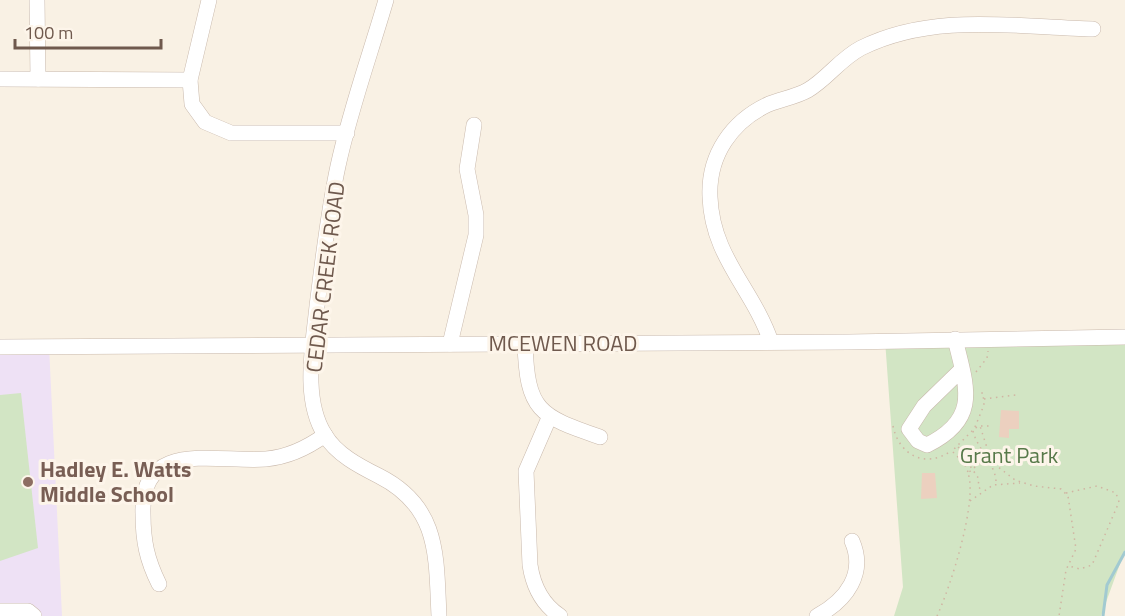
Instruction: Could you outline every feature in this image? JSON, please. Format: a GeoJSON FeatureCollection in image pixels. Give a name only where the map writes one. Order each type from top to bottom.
{"type":"FeatureCollection","features":[{"type":"Feature","properties":{"kind":"street"},"geometry":{"type":"LineString","coordinates":[[37,0],[38,79]]}},
{"type":"Feature","properties":{"kind":"street"},"geometry":{"type":"LineString","coordinates":[[209,0],[190,80],[191,98],[198,115],[222,131],[347,133]]}},
{"type":"Feature","properties":{"kind":"street","name":"CEDAR CREEK ROAD"},"geometry":{"type":"LineString","coordinates":[[386,0],[347,133],[330,207],[313,345],[312,395],[325,435],[345,456],[403,490],[420,509],[429,524],[435,549],[439,616]]}},
{"type":"Feature","properties":{"kind":"street"},"geometry":{"type":"LineString","coordinates":[[771,342],[721,249],[713,225],[710,196],[712,166],[733,130],[750,114],[807,90],[846,57],[895,35],[948,25],[1093,29]]}},
{"type":"Feature","properties":{"kind":"street"},"geometry":{"type":"LineString","coordinates":[[0,79],[190,80]]}},
{"type":"Feature","properties":{"kind":"street"},"geometry":{"type":"LineString","coordinates":[[450,344],[476,235],[476,215],[467,169],[474,125]]}},
{"type":"Feature","properties":{"kind":"street","name":"MCEWEN ROAD"},"geometry":{"type":"LineString","coordinates":[[0,347],[771,342],[1125,337]]}},
{"type":"Feature","properties":{"kind":"street"},"geometry":{"type":"LineString","coordinates":[[955,339],[968,371],[968,397],[962,418],[942,438],[927,446],[918,441],[909,429],[924,406],[968,371]]}},
{"type":"Feature","properties":{"kind":"street"},"geometry":{"type":"LineString","coordinates":[[525,343],[528,384],[549,417],[600,437]]}},
{"type":"Feature","properties":{"kind":"street"},"geometry":{"type":"LineString","coordinates":[[549,417],[526,471],[530,565],[536,589],[549,607],[560,616]]}},
{"type":"Feature","properties":{"kind":"street"},"geometry":{"type":"LineString","coordinates":[[159,584],[145,551],[143,531],[142,498],[154,472],[177,460],[279,457],[306,447],[325,435]]}},
{"type":"Feature","properties":{"kind":"street"},"geometry":{"type":"LineString","coordinates":[[817,616],[844,593],[858,570],[858,555],[852,541]]}},
{"type":"Feature","properties":{"kind":"street"},"geometry":{"type":"LineString","coordinates":[[0,611],[28,611],[34,616]]}},
{"type":"Feature","properties":{"kind":"path"},"geometry":{"type":"LineString","coordinates":[[968,371],[987,358],[988,350]]}},
{"type":"Feature","properties":{"kind":"path"},"geometry":{"type":"LineString","coordinates":[[976,387],[978,393],[983,393],[983,399],[980,417],[974,429],[985,457],[996,474],[996,484]]}},
{"type":"Feature","properties":{"kind":"path"},"geometry":{"type":"LineString","coordinates":[[983,399],[1016,394]]}},
{"type":"Feature","properties":{"kind":"path"},"geometry":{"type":"LineString","coordinates":[[980,426],[989,455],[1003,472],[1021,483]]}},
{"type":"Feature","properties":{"kind":"path"},"geometry":{"type":"LineString","coordinates":[[937,616],[957,566],[970,501],[969,473],[964,463],[952,451],[974,429],[980,426],[993,426]]}},
{"type":"Feature","properties":{"kind":"path"},"geometry":{"type":"LineString","coordinates":[[957,446],[964,452],[979,479],[978,486],[982,491]]}},
{"type":"Feature","properties":{"kind":"path"},"geometry":{"type":"LineString","coordinates":[[969,473],[989,455]]}},
{"type":"Feature","properties":{"kind":"path"},"geometry":{"type":"LineString","coordinates":[[970,501],[982,491],[996,484],[1021,483],[1061,489],[1068,496],[1076,549],[1061,592],[1059,616]]}},
{"type":"Feature","properties":{"kind":"path"},"geometry":{"type":"LineString","coordinates":[[1065,493],[1097,486],[1116,493],[1119,502],[1092,566],[1080,569],[1069,566]]}},
{"type":"Feature","properties":{"kind":"shaded area","name":"Hadley E. Watts Middle School"},"geometry":{"type":"Polygon","coordinates":[[[49,346],[62,616],[0,616],[0,347],[49,346]]]}},
{"type":"Feature","properties":{"kind":"green space","name":"Grant Park"},"geometry":{"type":"Polygon","coordinates":[[[1125,337],[1125,550],[1101,616],[894,616],[903,587],[885,340],[1125,337]]]}},
{"type":"Feature","properties":{"kind":"green space"},"geometry":{"type":"Polygon","coordinates":[[[21,393],[38,548],[0,561],[0,395],[21,393]]]}},
{"type":"Feature","properties":{"kind":"building"},"geometry":{"type":"Polygon","coordinates":[[[1001,410],[1019,411],[1019,429],[1009,429],[1009,438],[999,437],[1001,410]]]}},
{"type":"Feature","properties":{"kind":"building"},"geometry":{"type":"Polygon","coordinates":[[[922,473],[935,473],[937,498],[921,499],[922,473]]]}},
{"type":"Feature","properties":{"kind":"waterway"},"geometry":{"type":"LineString","coordinates":[[1103,616],[1107,585],[1125,552]]}},
{"type":"Feature","properties":{"kind":"place","name":"Hadley E. Watts Middle School"},"geometry":{"type":"Point","coordinates":[28,482]}}]}
